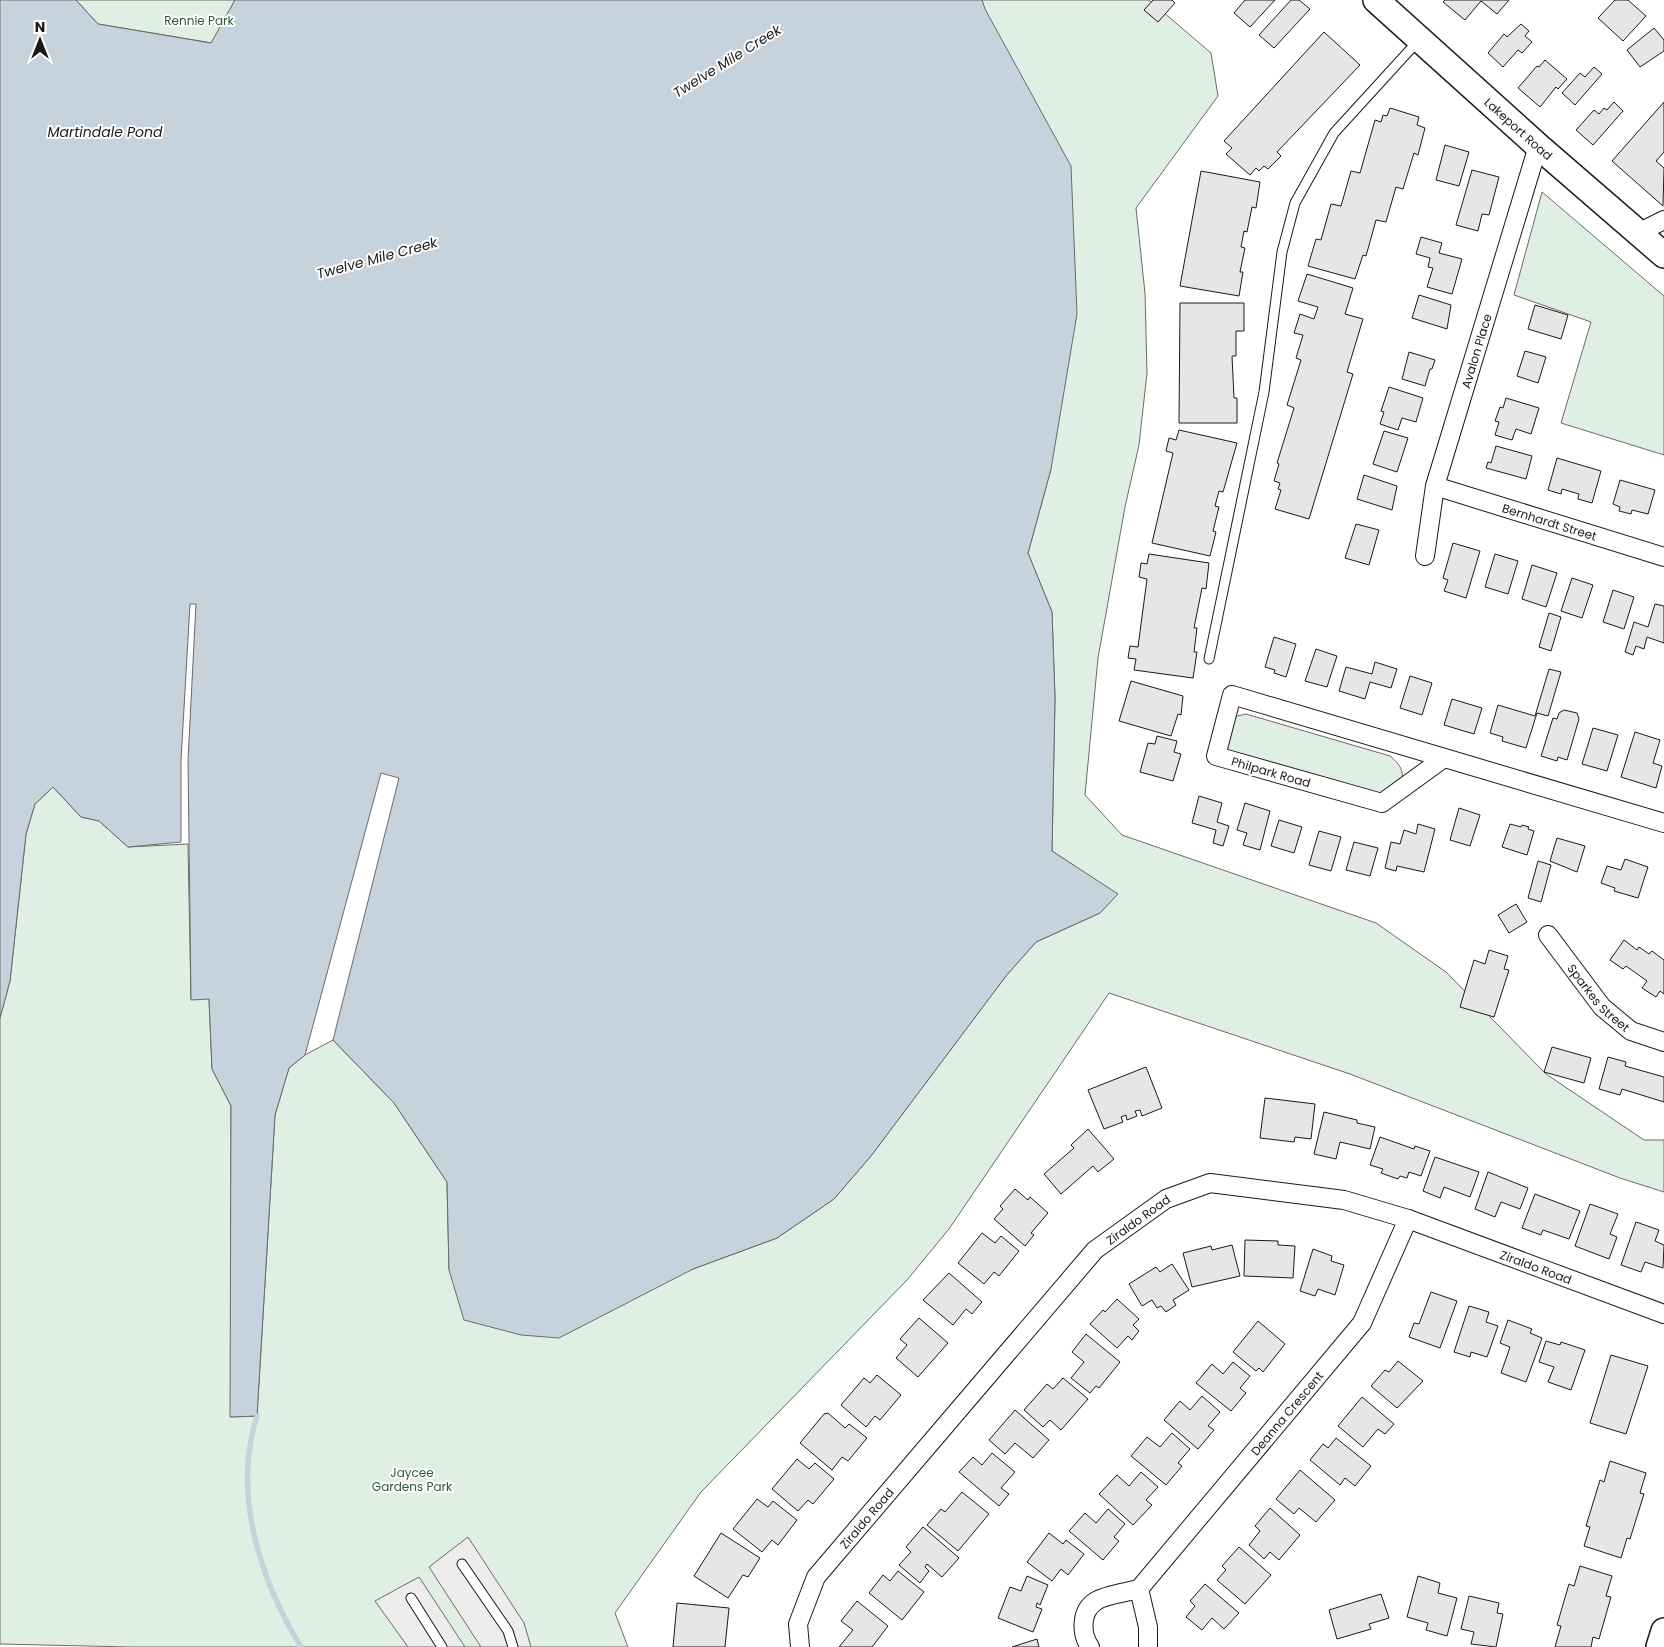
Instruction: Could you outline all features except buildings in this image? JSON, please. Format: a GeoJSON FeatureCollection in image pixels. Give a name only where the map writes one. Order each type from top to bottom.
{"type":"FeatureCollection","features":[{"type":"Feature","properties":{"kind":"main road","name":"Lakeport Road"},"geometry":{"type":"LineString","coordinates":[[1376,0],[1538,146],[1664,255]]}},
{"type":"Feature","properties":{"kind":"main road"},"geometry":{"type":"LineString","coordinates":[[1659,1647],[1664,1631]]}},
{"type":"Feature","properties":{"kind":"street","name":"Avalon Place"},"geometry":{"type":"LineString","coordinates":[[1424,556],[1435,486],[1538,146]]}},
{"type":"Feature","properties":{"kind":"street"},"geometry":{"type":"LineString","coordinates":[[1638,233],[1664,220]]}},
{"type":"Feature","properties":{"kind":"street","name":"Bernhardt Street"},"geometry":{"type":"LineString","coordinates":[[1435,486],[1664,557]]}},
{"type":"Feature","properties":{"kind":"street","name":"Philpark Road"},"geometry":{"type":"LineString","coordinates":[[1444,758],[1382,803],[1216,756],[1232,695],[1664,823]]}},
{"type":"Feature","properties":{"kind":"street","name":"Sparkes Street"},"geometry":{"type":"LineString","coordinates":[[1548,935],[1602,1007],[1631,1031],[1664,1042]]}},
{"type":"Feature","properties":{"kind":"street","name":"Ziraldo Road"},"geometry":{"type":"LineString","coordinates":[[800,1647],[798,1624],[816,1578],[1095,1250],[1166,1199],[1210,1182],[1344,1200],[1408,1219],[1664,1314]]}},
{"type":"Feature","properties":{"kind":"street","name":"Deanna Crescent"},"geometry":{"type":"LineString","coordinates":[[1139,1590],[1362,1323],[1408,1219]]}},
{"type":"Feature","properties":{"kind":"street"},"geometry":{"type":"LineString","coordinates":[[1090,1647],[1084,1638],[1084,1615],[1096,1601],[1139,1590],[1148,1627],[1148,1647]]}},
{"type":"Feature","properties":{"kind":"lane"},"geometry":{"type":"LineString","coordinates":[[1209,660],[1264,392],[1282,252],[1295,203],[1334,133],[1421,39]]}},
{"type":"Feature","properties":{"kind":"lane"},"geometry":{"type":"LineString","coordinates":[[462,1564],[508,1631],[513,1647]]}},
{"type":"Feature","properties":{"kind":"lane"},"geometry":{"type":"LineString","coordinates":[[412,1598],[442,1647]]}},
{"type":"Feature","properties":{"kind":"green space","name":"Rennie Park"},"geometry":{"type":"Polygon","coordinates":[[[76,0],[235,0],[212,43],[98,24],[76,0]]]}},
{"type":"Feature","properties":{"kind":"green space","name":"Jaycee Gardens Park"},"geometry":{"type":"Polygon","coordinates":[[[982,0],[1149,0],[1211,53],[1218,96],[1136,208],[1145,293],[1147,373],[1139,445],[1125,507],[1098,658],[1085,795],[1122,835],[1376,923],[1446,972],[1546,1074],[1644,1140],[1664,1140],[1664,1192],[1620,1178],[1350,1074],[1109,993],[949,1229],[907,1280],[701,1492],[615,1613],[628,1647],[131,1647],[0,1644],[0,1018],[10,981],[26,834],[35,804],[53,787],[81,817],[99,821],[128,847],[188,844],[191,999],[209,998],[212,1069],[231,1106],[231,1417],[257,1416],[275,1115],[289,1068],[305,1055],[333,1040],[394,1103],[447,1182],[449,1270],[693,1269],[777,1238],[834,1199],[871,1156],[1006,976],[1036,942],[1100,913],[1117,894],[1052,851],[1055,698],[1052,612],[1028,553],[1051,469],[982,0]]]}},
{"type":"Feature","properties":{"kind":"green space"},"geometry":{"type":"Polygon","coordinates":[[[1542,192],[1664,296],[1664,455],[1561,423],[1591,322],[1514,295],[1542,192]]]}},
{"type":"Feature","properties":{"kind":"green space"},"geometry":{"type":"Polygon","coordinates":[[[1246,714],[1390,756],[1401,769],[1403,776],[1402,785],[1382,800],[1233,756],[1224,747],[1233,717],[1246,714]]]}},
{"type":"Feature","properties":{"kind":"shaded area"},"geometry":{"type":"Polygon","coordinates":[[[468,1537],[524,1623],[531,1647],[481,1647],[429,1567],[468,1537]]]}},
{"type":"Feature","properties":{"kind":"shaded area"},"geometry":{"type":"Polygon","coordinates":[[[419,1577],[465,1647],[408,1647],[375,1601],[419,1577]]]}},
{"type":"Feature","properties":{"kind":"water"},"geometry":{"type":"Polygon","coordinates":[[[0,0],[76,0],[98,24],[211,43],[235,0],[982,0],[985,9],[1071,166],[1077,314],[1051,469],[1028,553],[1052,612],[1055,698],[1052,851],[1118,894],[1100,913],[1036,942],[1006,976],[871,1156],[834,1199],[777,1238],[693,1269],[559,1338],[521,1335],[464,1320],[449,1270],[447,1182],[394,1103],[333,1040],[399,778],[381,773],[305,1055],[289,1068],[275,1115],[257,1416],[230,1417],[231,1106],[212,1069],[209,999],[191,1000],[188,760],[196,604],[190,604],[181,760],[181,842],[128,847],[99,821],[81,817],[53,787],[35,804],[26,834],[10,981],[0,1018],[0,0]]]}},
{"type":"Feature","properties":{"kind":"waterway"},"geometry":{"type":"LineString","coordinates":[[257,1416],[250,1445],[248,1475],[249,1505],[254,1535],[262,1565],[273,1593],[301,1647]]}},
{"type":"Feature","properties":{"kind":"water label","name":"Twelve Mile Creek"},"geometry":{"type":"Point","coordinates":[727,61]}},
{"type":"Feature","properties":{"kind":"water label","name":"Martindale Pond"},"geometry":{"type":"Point","coordinates":[105,132]}},
{"type":"Feature","properties":{"kind":"water label","name":"Twelve Mile Creek"},"geometry":{"type":"Point","coordinates":[377,258]}}]}
